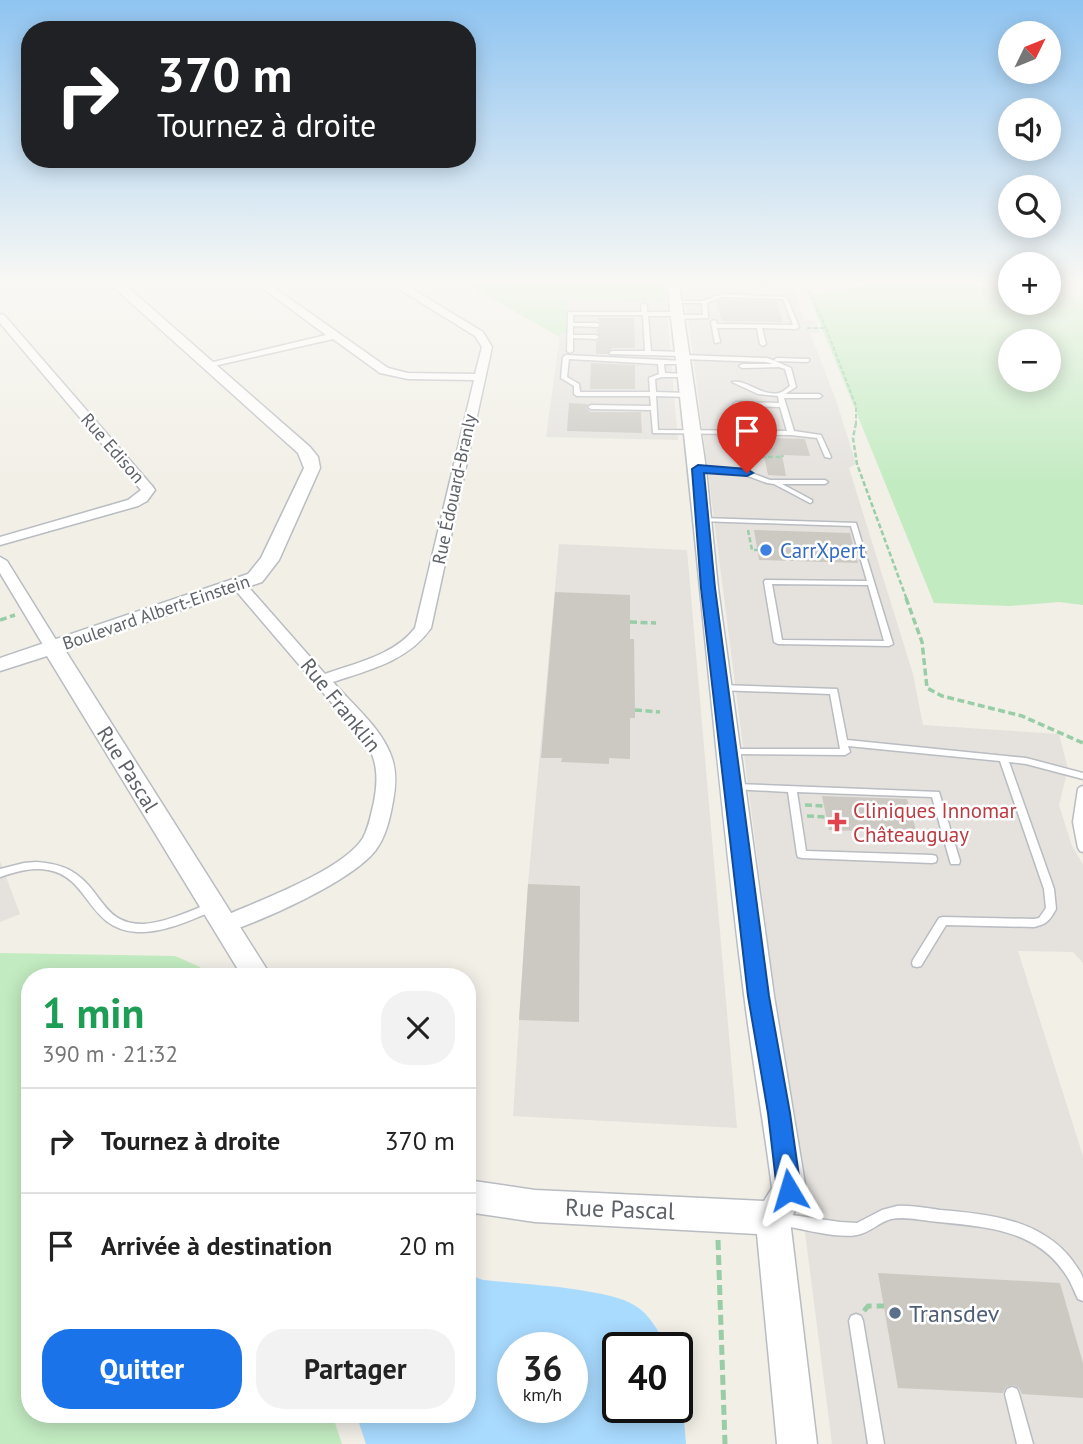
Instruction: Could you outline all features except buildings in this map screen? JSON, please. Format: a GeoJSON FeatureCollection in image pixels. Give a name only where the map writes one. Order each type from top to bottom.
{"type":"FeatureCollection","features":[{"type":"Feature","properties":{"kind":"street","name":"Rue Edison"},"geometry":{"type":"LineString","coordinates":[[0,541],[133,503],[142,498],[148,490],[29,351]]}},
{"type":"Feature","properties":{"kind":"street","name":"Boulevard Albert-Einstein"},"geometry":{"type":"LineString","coordinates":[[0,665],[239,585],[255,578],[266,567],[312,464],[304,450],[192,351]]}},
{"type":"Feature","properties":{"kind":"street"},"geometry":{"type":"LineString","coordinates":[[209,366],[270,351]]}},
{"type":"Feature","properties":{"kind":"street"},"geometry":{"type":"LineString","coordinates":[[356,351],[392,374],[479,377]]}},
{"type":"Feature","properties":{"kind":"street","name":"Rue Édouard-Branly"},"geometry":{"type":"LineString","coordinates":[[323,680],[403,649],[420,635],[486,351]]}},
{"type":"Feature","properties":{"kind":"street"},"geometry":{"type":"LineString","coordinates":[[677,351],[678,369],[693,432],[698,469],[701,520],[720,688],[759,996],[789,1190],[773,1218],[797,1444]]}},
{"type":"Feature","properties":{"kind":"street","name":"Rue Pascal"},"geometry":{"type":"LineString","coordinates":[[0,561],[252,968]]}},
{"type":"Feature","properties":{"kind":"street","name":"Rue Franklin"},"geometry":{"type":"LineString","coordinates":[[218,915],[336,872],[359,857],[375,834],[386,787],[386,765],[374,740],[239,585]]}},
{"type":"Feature","properties":{"kind":"street","name":"Rue Pascal"},"geometry":{"type":"LineString","coordinates":[[476,1197],[535,1206],[773,1218]]}},
{"type":"Feature","properties":{"kind":"lane"},"geometry":{"type":"LineString","coordinates":[[599,353],[648,353],[678,369]]}},
{"type":"Feature","properties":{"kind":"lane"},"geometry":{"type":"LineString","coordinates":[[678,369],[653,394],[577,394],[577,385],[564,378],[566,357],[678,369],[807,360]]}},
{"type":"Feature","properties":{"kind":"lane"},"geometry":{"type":"LineString","coordinates":[[772,361],[790,371],[793,387],[780,395]]}},
{"type":"Feature","properties":{"kind":"lane"},"geometry":{"type":"LineString","coordinates":[[743,366],[785,366]]}},
{"type":"Feature","properties":{"kind":"lane"},"geometry":{"type":"LineString","coordinates":[[678,369],[652,378],[655,432],[791,433],[820,436],[828,457]]}},
{"type":"Feature","properties":{"kind":"lane"},"geometry":{"type":"LineString","coordinates":[[735,382],[760,393],[819,396]]}},
{"type":"Feature","properties":{"kind":"lane"},"geometry":{"type":"LineString","coordinates":[[780,395],[791,433]]}},
{"type":"Feature","properties":{"kind":"lane"},"geometry":{"type":"LineString","coordinates":[[736,404],[783,405]]}},
{"type":"Feature","properties":{"kind":"lane"},"geometry":{"type":"LineString","coordinates":[[591,407],[654,408]]}},
{"type":"Feature","properties":{"kind":"lane"},"geometry":{"type":"LineString","coordinates":[[739,432],[744,456]]}},
{"type":"Feature","properties":{"kind":"lane"},"geometry":{"type":"LineString","coordinates":[[698,469],[741,471],[761,481],[825,482]]}},
{"type":"Feature","properties":{"kind":"lane"},"geometry":{"type":"LineString","coordinates":[[773,482],[810,501]]}},
{"type":"Feature","properties":{"kind":"lane"},"geometry":{"type":"LineString","coordinates":[[701,520],[771,526],[854,524],[872,583],[889,644],[778,642],[768,582],[872,583]]}},
{"type":"Feature","properties":{"kind":"lane"},"geometry":{"type":"LineString","coordinates":[[720,688],[834,691],[845,752],[728,751]]}},
{"type":"Feature","properties":{"kind":"lane"},"geometry":{"type":"LineString","coordinates":[[844,743],[1003,758],[1046,765],[1083,776]]}},
{"type":"Feature","properties":{"kind":"lane"},"geometry":{"type":"LineString","coordinates":[[918,963],[943,921],[1034,923],[1042,920],[1051,909],[1049,889],[1003,758]]}},
{"type":"Feature","properties":{"kind":"lane"},"geometry":{"type":"LineString","coordinates":[[734,787],[936,794],[955,862]]}},
{"type":"Feature","properties":{"kind":"lane"},"geometry":{"type":"LineString","coordinates":[[792,789],[803,855],[932,859]]}},
{"type":"Feature","properties":{"kind":"lane"},"geometry":{"type":"LineString","coordinates":[[1083,789],[1079,822],[1083,848]]}},
{"type":"Feature","properties":{"kind":"lane"},"geometry":{"type":"LineString","coordinates":[[0,873],[28,864],[54,865],[72,875],[102,912],[117,923],[133,927],[158,926],[218,915]]}},
{"type":"Feature","properties":{"kind":"lane"},"geometry":{"type":"LineString","coordinates":[[773,1218],[859,1228],[891,1213],[992,1220],[1023,1230],[1046,1243],[1063,1259],[1078,1281],[1083,1294]]}},
{"type":"Feature","properties":{"kind":"lane"},"geometry":{"type":"LineString","coordinates":[[856,1321],[876,1444]]}},
{"type":"Feature","properties":{"kind":"lane"},"geometry":{"type":"LineString","coordinates":[[1012,1394],[1026,1444]]}},
{"type":"Feature","properties":{"kind":"path"},"geometry":{"type":"LineString","coordinates":[[835,351],[858,411],[853,438],[860,474],[870,495],[879,527],[922,642],[927,688],[942,696],[1021,716],[1083,743]]}},
{"type":"Feature","properties":{"kind":"path"},"geometry":{"type":"LineString","coordinates":[[753,457],[783,457],[782,455]]}},
{"type":"Feature","properties":{"kind":"path"},"geometry":{"type":"LineString","coordinates":[[749,533],[752,550],[758,550]]}},
{"type":"Feature","properties":{"kind":"path"},"geometry":{"type":"LineString","coordinates":[[0,620],[15,615]]}},
{"type":"Feature","properties":{"kind":"path"},"geometry":{"type":"LineString","coordinates":[[630,622],[656,623]]}},
{"type":"Feature","properties":{"kind":"path"},"geometry":{"type":"LineString","coordinates":[[635,710],[660,712]]}},
{"type":"Feature","properties":{"kind":"path"},"geometry":{"type":"LineString","coordinates":[[718,1251],[724,1444]]}},
{"type":"Feature","properties":{"kind":"shaded area"},"geometry":{"type":"Polygon","coordinates":[[[558,351],[670,351],[678,440],[546,437],[558,351]]]}},
{"type":"Feature","properties":{"kind":"shaded area"},"geometry":{"type":"Polygon","coordinates":[[[693,351],[817,351],[856,464],[849,468],[913,674],[923,725],[1059,734],[1068,769],[1059,805],[1072,846],[1083,864],[1083,963],[1073,952],[1018,951],[1083,1156],[1083,1444],[832,1444],[693,351]]]}},
{"type":"Feature","properties":{"kind":"shaded area"},"geometry":{"type":"Polygon","coordinates":[[[559,544],[687,550],[737,1128],[513,1116],[528,884],[559,544]]]}},
{"type":"Feature","properties":{"kind":"shaded area"},"geometry":{"type":"Polygon","coordinates":[[[0,861],[20,914],[0,922],[0,861]]]}},
{"type":"Feature","properties":{"kind":"green space"},"geometry":{"type":"Polygon","coordinates":[[[832,351],[998,351],[998,392],[1061,392],[1061,351],[1083,351],[1083,605],[1059,602],[1009,606],[934,603],[832,351]]]}},
{"type":"Feature","properties":{"kind":"green space"},"geometry":{"type":"Polygon","coordinates":[[[0,953],[175,956],[201,968],[21,968],[21,1423],[335,1423],[342,1444],[0,1444],[0,953]]]}},
{"type":"Feature","properties":{"kind":"water"},"geometry":{"type":"Polygon","coordinates":[[[476,1277],[604,1294],[640,1309],[658,1332],[602,1332],[602,1423],[684,1423],[686,1444],[366,1444],[359,1423],[476,1423],[476,1277]]]}},
{"type":"Feature","properties":{"kind":"place","name":"CarrXpert"},"geometry":{"type":"Point","coordinates":[766,550]}},
{"type":"Feature","properties":{"kind":"place","name":"Cliniques Innomar Châteauguay"},"geometry":{"type":"Point","coordinates":[837,822]}},
{"type":"Feature","properties":{"kind":"place","name":"Transdev"},"geometry":{"type":"Point","coordinates":[895,1313]}},
{"type":"Feature","properties":{"kind":"route"},"geometry":{"type":"LineString","coordinates":[[747,473],[698,469],[708,588],[728,751],[746,875],[759,996],[789,1190]]}}]}
